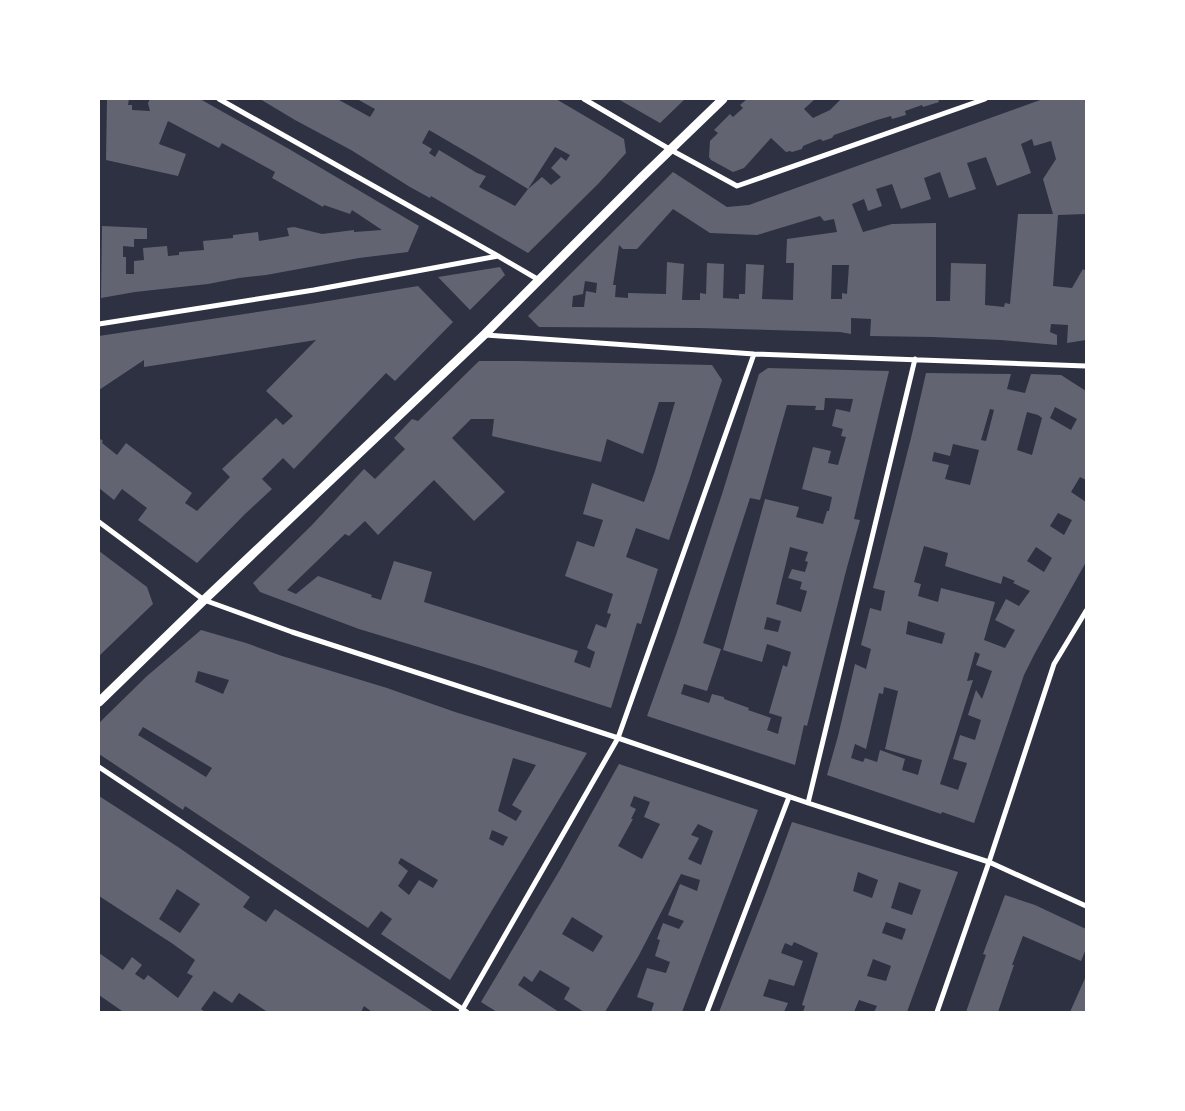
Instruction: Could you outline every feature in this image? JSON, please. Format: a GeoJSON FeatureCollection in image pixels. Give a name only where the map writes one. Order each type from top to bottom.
{"type":"FeatureCollection","features":[{"type":"Feature","properties":{"kind":"street"},"geometry":{"type":"LineString","coordinates":[[219,99],[539,280]]}},
{"type":"Feature","properties":{"kind":"street"},"geometry":{"type":"LineString","coordinates":[[584,99],[737,186],[985,99]]}},
{"type":"Feature","properties":{"kind":"street"},"geometry":{"type":"LineString","coordinates":[[99,702],[485,334],[722,99]]}},
{"type":"Feature","properties":{"kind":"street"},"geometry":{"type":"LineString","coordinates":[[99,324],[314,290],[498,256]]}},
{"type":"Feature","properties":{"kind":"street"},"geometry":{"type":"LineString","coordinates":[[485,334],[754,354],[1086,366]]}},
{"type":"Feature","properties":{"kind":"street"},"geometry":{"type":"LineString","coordinates":[[99,767],[463,1011],[618,738],[754,354]]}},
{"type":"Feature","properties":{"kind":"street"},"geometry":{"type":"LineString","coordinates":[[808,803],[915,359]]}},
{"type":"Feature","properties":{"kind":"street"},"geometry":{"type":"LineString","coordinates":[[99,522],[204,600],[292,632],[989,862],[1086,906]]}},
{"type":"Feature","properties":{"kind":"street"},"geometry":{"type":"LineString","coordinates":[[936,1012],[989,862],[1054,664],[1086,611]]}},
{"type":"Feature","properties":{"kind":"street"},"geometry":{"type":"LineString","coordinates":[[707,1012],[789,796]]}},
{"type":"Feature","properties":{"kind":"building"},"geometry":{"type":"Polygon","coordinates":[[[107,99],[129,99],[128,105],[132,105],[132,110],[150,111],[148,103],[150,99],[200,99],[419,226],[408,252],[359,258],[208,284],[135,292],[101,298],[102,226],[147,228],[147,239],[134,239],[134,247],[123,246],[123,257],[126,257],[126,274],[134,274],[134,261],[144,260],[143,248],[167,246],[168,256],[179,255],[179,252],[204,250],[203,241],[233,238],[233,235],[258,232],[259,241],[289,236],[287,228],[294,227],[322,234],[354,230],[354,232],[382,230],[352,210],[350,214],[324,205],[323,207],[272,178],[275,172],[222,143],[219,148],[168,121],[159,144],[186,154],[178,176],[106,160],[107,99]]]}},
{"type":"Feature","properties":{"kind":"building"},"geometry":{"type":"Polygon","coordinates":[[[260,99],[339,99],[370,117],[375,109],[357,99],[556,99],[624,139],[626,153],[598,184],[528,253],[431,196],[430,198],[410,187],[351,150],[260,99]],[[429,130],[422,143],[432,149],[429,153],[435,157],[439,150],[477,173],[486,176],[479,187],[515,206],[528,189],[429,130]],[[555,147],[528,189],[542,177],[551,185],[561,177],[551,168],[561,157],[566,161],[570,155],[555,147]]]}},
{"type":"Feature","properties":{"kind":"building"},"geometry":{"type":"Polygon","coordinates":[[[618,99],[685,99],[660,123],[618,99]]]}},
{"type":"Feature","properties":{"kind":"building"},"geometry":{"type":"Polygon","coordinates":[[[747,99],[815,99],[804,109],[813,118],[830,110],[841,99],[938,99],[939,102],[905,111],[906,115],[892,119],[891,116],[877,120],[834,135],[832,138],[823,141],[820,139],[792,152],[786,152],[771,138],[744,168],[733,172],[711,160],[709,157],[710,141],[718,133],[714,130],[730,114],[733,117],[743,108],[740,105],[747,99]]]}},
{"type":"Feature","properties":{"kind":"building"},"geometry":{"type":"Polygon","coordinates":[[[1043,99],[1086,99],[1086,214],[1058,215],[1053,286],[1072,288],[1083,269],[1086,271],[1086,340],[1067,343],[1068,325],[1051,324],[1050,332],[1057,335],[1057,345],[1001,340],[870,336],[871,319],[851,318],[851,334],[840,332],[699,328],[539,327],[528,316],[673,172],[727,207],[749,205],[1043,99]],[[1032,139],[1021,144],[1031,173],[997,186],[986,157],[967,163],[976,189],[949,198],[940,172],[924,178],[931,199],[901,209],[892,184],[876,189],[882,206],[868,211],[864,199],[852,204],[863,232],[892,224],[936,223],[936,301],[950,301],[951,263],[986,264],[985,305],[1004,307],[1005,303],[1010,304],[1018,214],[1053,214],[1043,179],[1056,159],[1051,141],[1034,146],[1032,139]],[[673,209],[637,249],[623,249],[619,245],[613,285],[616,285],[615,297],[628,298],[628,293],[666,294],[667,262],[684,264],[682,300],[700,300],[700,293],[706,294],[707,263],[724,264],[723,298],[739,299],[739,294],[745,294],[746,264],[764,265],[762,299],[793,300],[794,263],[786,263],[787,239],[837,232],[834,219],[824,221],[820,216],[757,235],[710,233],[673,209]],[[832,265],[831,299],[842,299],[842,293],[847,294],[849,265],[832,265]],[[585,281],[583,294],[573,296],[572,307],[584,307],[586,291],[596,293],[597,283],[585,281]]]}},
{"type":"Feature","properties":{"kind":"building"},"geometry":{"type":"Polygon","coordinates":[[[500,267],[505,275],[470,310],[438,277],[500,267]]]}},
{"type":"Feature","properties":{"kind":"building"},"geometry":{"type":"Polygon","coordinates":[[[418,286],[453,322],[395,381],[386,373],[294,469],[283,458],[262,479],[272,489],[197,563],[138,520],[147,508],[122,489],[114,500],[99,488],[99,438],[103,441],[102,443],[117,455],[126,443],[192,493],[185,503],[197,511],[230,477],[222,469],[276,418],[283,425],[293,416],[266,391],[316,340],[144,367],[144,360],[99,390],[99,336],[418,286]]]}},
{"type":"Feature","properties":{"kind":"building"},"geometry":{"type":"Polygon","coordinates":[[[479,361],[712,365],[722,380],[669,540],[636,528],[626,557],[658,569],[641,624],[637,623],[611,708],[359,629],[260,592],[253,583],[312,525],[364,469],[375,479],[405,449],[394,438],[412,419],[418,421],[479,361]],[[659,402],[643,454],[607,439],[601,462],[492,436],[494,419],[471,419],[452,438],[505,492],[474,521],[434,480],[378,535],[365,521],[349,536],[345,534],[287,590],[296,594],[318,576],[381,600],[394,561],[432,572],[424,602],[578,651],[574,662],[590,668],[595,652],[587,648],[596,624],[606,628],[611,614],[607,613],[613,594],[565,576],[577,541],[594,547],[603,520],[583,514],[592,483],[644,502],[675,402],[659,402]]]}},
{"type":"Feature","properties":{"kind":"building"},"geometry":{"type":"Polygon","coordinates":[[[768,368],[889,371],[854,519],[860,520],[807,726],[804,725],[795,765],[647,716],[676,635],[759,374],[768,368]],[[825,398],[824,410],[815,410],[816,406],[787,405],[760,500],[750,498],[703,643],[721,649],[707,691],[684,684],[681,694],[709,703],[712,694],[724,697],[724,699],[749,708],[748,710],[771,718],[767,730],[778,734],[782,717],[769,713],[783,665],[787,667],[791,652],[767,644],[762,662],[723,650],[765,499],[799,507],[796,517],[823,524],[827,511],[829,511],[832,497],[802,489],[813,447],[831,451],[828,463],[838,465],[846,437],[841,436],[843,429],[832,426],[836,409],[850,412],[853,399],[825,398]],[[790,547],[776,604],[801,612],[807,591],[800,589],[802,582],[788,578],[792,569],[805,572],[808,562],[805,561],[808,552],[790,547]],[[767,617],[764,629],[778,632],[781,621],[767,617]]]}},
{"type":"Feature","properties":{"kind":"building"},"geometry":{"type":"Polygon","coordinates":[[[926,373],[1011,374],[1007,389],[1025,393],[1031,374],[1061,375],[1086,391],[1086,480],[1080,477],[1071,492],[1086,502],[1086,562],[1024,675],[974,823],[942,812],[941,814],[827,775],[855,664],[866,669],[871,649],[861,645],[870,608],[881,611],[885,591],[873,588],[926,373]],[[1055,407],[1050,418],[1071,430],[1077,419],[1055,407]],[[990,409],[981,440],[986,441],[994,410],[990,409]],[[1027,412],[1017,450],[1032,455],[1042,418],[1027,412]],[[953,444],[950,456],[934,452],[932,461],[949,465],[945,479],[970,485],[979,450],[953,444]],[[1058,513],[1050,526],[1064,535],[1072,520],[1058,513]],[[924,546],[914,582],[921,584],[918,596],[938,602],[941,588],[995,602],[984,640],[1005,648],[1015,630],[995,620],[1006,599],[1019,606],[1030,591],[1003,576],[1001,584],[945,566],[948,553],[924,546]],[[1036,547],[1027,561],[1044,572],[1052,558],[1036,547]],[[908,621],[906,634],[942,644],[945,633],[908,621]],[[975,652],[967,681],[973,680],[940,784],[958,790],[967,763],[953,759],[960,735],[975,740],[981,720],[968,715],[976,690],[982,699],[992,671],[976,665],[980,654],[975,652]],[[884,687],[883,694],[879,693],[866,749],[855,744],[851,758],[863,762],[865,758],[877,762],[880,750],[905,759],[902,770],[918,775],[922,760],[885,749],[898,691],[884,687]]]}},
{"type":"Feature","properties":{"kind":"building"},"geometry":{"type":"Polygon","coordinates":[[[99,551],[147,587],[153,604],[99,656],[99,551]]]}},
{"type":"Feature","properties":{"kind":"building"},"geometry":{"type":"Polygon","coordinates":[[[201,630],[587,753],[450,980],[381,934],[392,919],[381,911],[368,928],[185,806],[183,810],[99,754],[99,723],[147,676],[201,630]],[[198,671],[195,682],[223,694],[229,680],[198,671]],[[143,727],[138,735],[206,777],[212,768],[143,727]],[[513,758],[498,811],[516,821],[522,811],[512,805],[536,765],[513,758]],[[492,830],[489,839],[503,846],[508,837],[492,830]],[[401,858],[398,863],[408,871],[398,886],[409,895],[419,880],[433,888],[438,880],[401,858]]]}},
{"type":"Feature","properties":{"kind":"building"},"geometry":{"type":"Polygon","coordinates":[[[619,764],[758,810],[682,1012],[651,1012],[654,1003],[637,997],[647,968],[666,973],[670,962],[655,956],[660,940],[657,939],[663,923],[679,929],[684,921],[668,915],[680,884],[697,891],[700,880],[681,874],[638,957],[605,1012],[584,1012],[564,999],[570,988],[540,970],[532,982],[524,976],[518,985],[559,1012],[497,1012],[481,1002],[561,868],[619,764]],[[634,796],[630,806],[636,809],[631,819],[633,819],[618,846],[642,859],[660,824],[644,817],[650,802],[634,796]],[[698,824],[691,835],[699,838],[688,859],[701,865],[713,831],[698,824]],[[572,917],[562,934],[593,952],[603,936],[572,917]]]}},
{"type":"Feature","properties":{"kind":"building"},"geometry":{"type":"Polygon","coordinates":[[[99,796],[178,847],[250,897],[243,907],[266,922],[275,909],[434,1012],[372,1012],[364,1006],[361,1012],[266,1012],[239,993],[232,1003],[214,991],[201,1009],[205,1012],[124,1012],[99,995],[99,953],[123,970],[132,957],[142,965],[135,974],[144,980],[148,975],[178,998],[193,976],[187,973],[195,960],[99,896],[99,796]],[[177,889],[159,919],[180,933],[200,904],[177,889]]]}},
{"type":"Feature","properties":{"kind":"building"},"geometry":{"type":"Polygon","coordinates":[[[792,822],[958,872],[907,1012],[874,1012],[877,1006],[859,1000],[854,1012],[803,1012],[805,1006],[802,1005],[818,953],[794,942],[792,946],[785,943],[781,953],[803,961],[794,986],[769,979],[763,996],[788,1003],[784,1012],[719,1012],[792,822]],[[858,872],[853,891],[872,898],[878,880],[858,872]],[[899,882],[891,908],[912,915],[921,890],[899,882]],[[886,922],[882,933],[902,940],[906,929],[886,922]],[[873,959],[867,976],[886,981],[891,966],[873,959]]]}},
{"type":"Feature","properties":{"kind":"building"},"geometry":{"type":"Polygon","coordinates":[[[1005,895],[1035,905],[1086,929],[1086,949],[1081,961],[1023,936],[998,1012],[966,1012],[986,955],[983,954],[1005,895]]]}},
{"type":"Feature","properties":{"kind":"building"},"geometry":{"type":"Polygon","coordinates":[[[1086,976],[1086,1012],[1070,1012],[1086,976]]]}}]}
